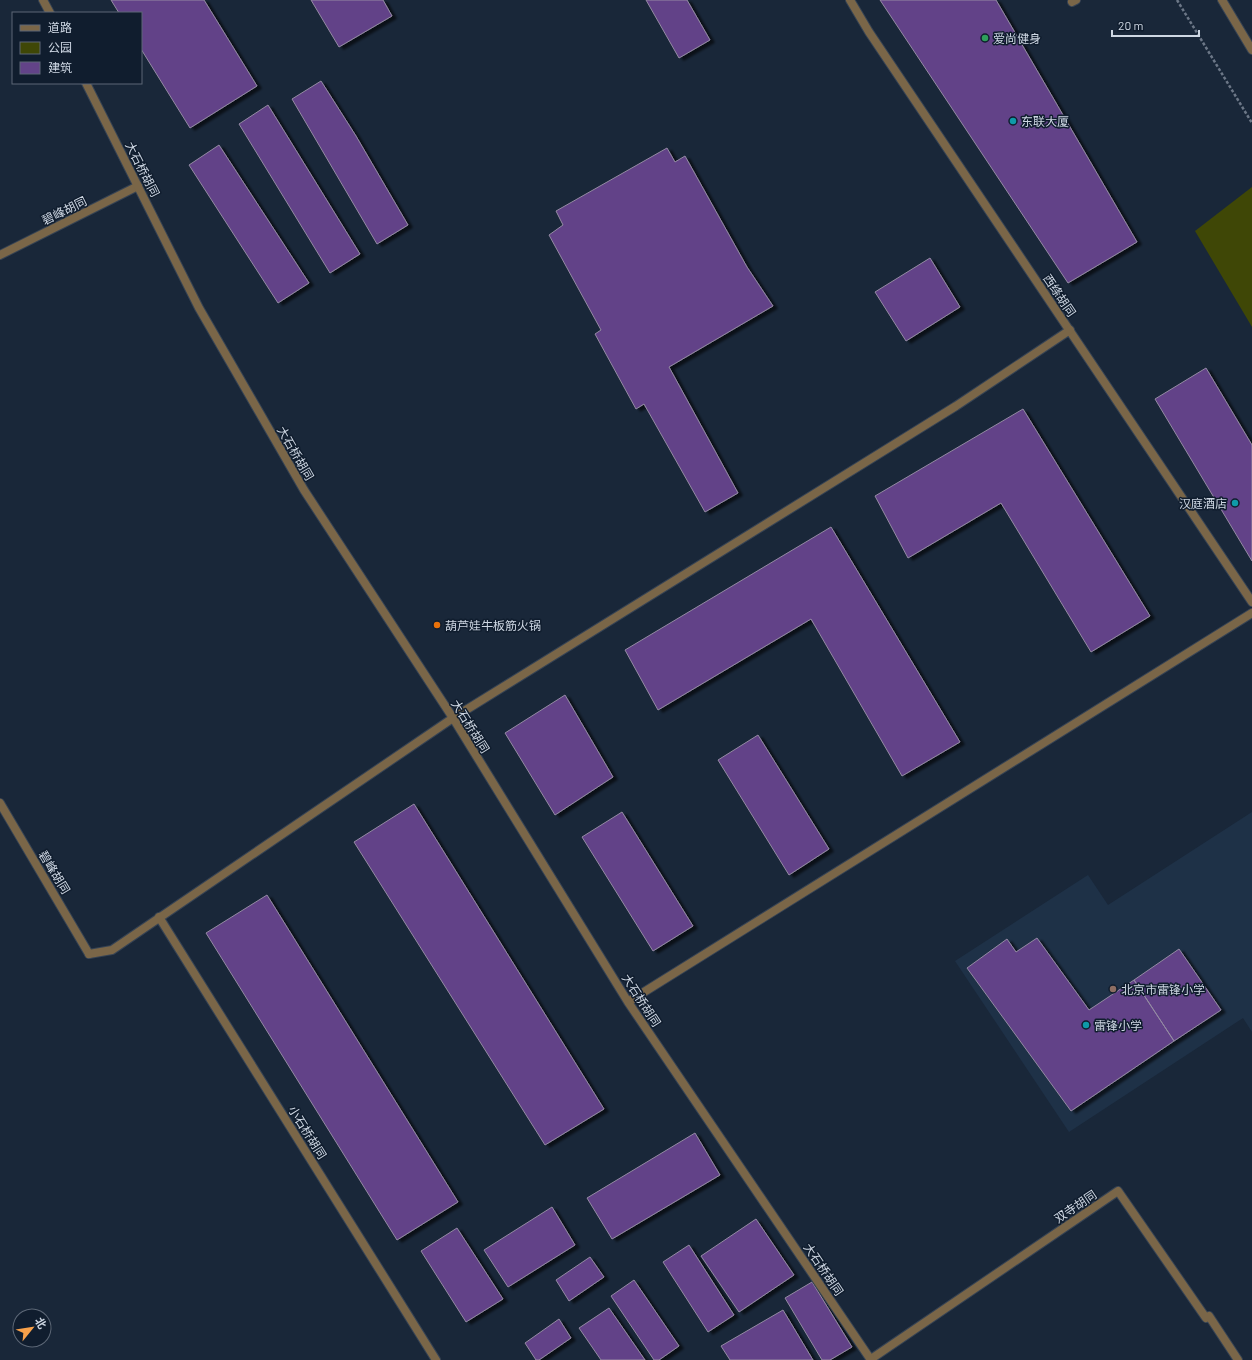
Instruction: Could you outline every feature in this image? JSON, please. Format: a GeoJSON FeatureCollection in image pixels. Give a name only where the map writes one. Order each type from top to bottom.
{"type":"FeatureCollection","features":[{"type":"Feature","properties":{"kind":"street","name":"西绦胡同"},"geometry":{"type":"LineString","coordinates":[[850,0],[869,32],[1252,602]]}},
{"type":"Feature","properties":{"kind":"street"},"geometry":{"type":"LineString","coordinates":[[1222,0],[1252,50]]}},
{"type":"Feature","properties":{"kind":"street"},"geometry":{"type":"LineString","coordinates":[[45,1],[50,12]]}},
{"type":"Feature","properties":{"kind":"street","name":"大石桥胡同"},"geometry":{"type":"LineString","coordinates":[[87,84],[199,308],[304,490],[453,718],[628,1002],[871,1360]]}},
{"type":"Feature","properties":{"kind":"street","name":"碧峰胡同"},"geometry":{"type":"LineString","coordinates":[[0,255],[138,186]]}},
{"type":"Feature","properties":{"kind":"street"},"geometry":{"type":"LineString","coordinates":[[159,917],[453,718],[956,406],[1070,330]]}},
{"type":"Feature","properties":{"kind":"street"},"geometry":{"type":"LineString","coordinates":[[628,1002],[1252,612]]}},
{"type":"Feature","properties":{"kind":"street","name":"碧峰胡同"},"geometry":{"type":"LineString","coordinates":[[0,803],[89,954],[112,950],[159,917]]}},
{"type":"Feature","properties":{"kind":"street","name":"小石桥胡同"},"geometry":{"type":"LineString","coordinates":[[159,917],[436,1360]]}},
{"type":"Feature","properties":{"kind":"street","name":"双寺胡同"},"geometry":{"type":"LineString","coordinates":[[871,1360],[1118,1191],[1206,1318],[1210,1316],[1238,1360]]}},
{"type":"Feature","properties":{"kind":"path"},"geometry":{"type":"LineString","coordinates":[[1177,0],[1252,123]]}},
{"type":"Feature","properties":{"kind":"shaded area","name":"北京市雷锋小学"},"geometry":{"type":"Polygon","coordinates":[[[1252,812],[1252,1032],[1243,1018],[1069,1132],[955,961],[1088,875],[1108,905],[1252,812]]]}},
{"type":"Feature","properties":{"kind":"green space"},"geometry":{"type":"Polygon","coordinates":[[[1252,187],[1252,327],[1195,231],[1252,187]]]}},
{"type":"Feature","properties":{"kind":"building"},"geometry":{"type":"Polygon","coordinates":[[[111,0],[204,0],[257,86],[190,128],[142,51],[142,12],[118,12],[111,0]]]}},
{"type":"Feature","properties":{"kind":"building"},"geometry":{"type":"Polygon","coordinates":[[[311,0],[383,0],[392,16],[339,47],[311,0]]]}},
{"type":"Feature","properties":{"kind":"building"},"geometry":{"type":"Polygon","coordinates":[[[646,0],[687,0],[710,40],[679,58],[646,0]]]}},
{"type":"Feature","properties":{"kind":"building","name":"东联大厦"},"geometry":{"type":"Polygon","coordinates":[[[880,0],[996,0],[1137,242],[1068,283],[880,0]]]}},
{"type":"Feature","properties":{"kind":"building"},"geometry":{"type":"Polygon","coordinates":[[[321,81],[356,136],[408,225],[377,244],[292,99],[321,81]]]}},
{"type":"Feature","properties":{"kind":"building"},"geometry":{"type":"Polygon","coordinates":[[[268,105],[360,254],[330,273],[239,124],[268,105]]]}},
{"type":"Feature","properties":{"kind":"building"},"geometry":{"type":"Polygon","coordinates":[[[219,145],[309,283],[278,303],[189,165],[219,145]]]}},
{"type":"Feature","properties":{"kind":"building"},"geometry":{"type":"Polygon","coordinates":[[[667,148],[675,162],[685,156],[747,267],[773,306],[669,367],[738,493],[705,512],[644,404],[636,409],[595,334],[601,330],[549,235],[563,225],[556,211],[667,148]]]}},
{"type":"Feature","properties":{"kind":"building"},"geometry":{"type":"Polygon","coordinates":[[[930,258],[960,307],[906,341],[875,292],[930,258]]]}},
{"type":"Feature","properties":{"kind":"building","name":"汉庭酒店"},"geometry":{"type":"Polygon","coordinates":[[[1206,368],[1252,445],[1252,561],[1155,399],[1206,368]]]}},
{"type":"Feature","properties":{"kind":"building"},"geometry":{"type":"Polygon","coordinates":[[[1023,409],[1150,616],[1091,652],[1001,503],[908,558],[875,496],[1023,409]]]}},
{"type":"Feature","properties":{"kind":"building"},"geometry":{"type":"Polygon","coordinates":[[[831,527],[960,742],[902,776],[811,619],[658,710],[625,650],[831,527]]]}},
{"type":"Feature","properties":{"kind":"building"},"geometry":{"type":"Polygon","coordinates":[[[565,695],[613,777],[555,815],[505,733],[565,695]]]}},
{"type":"Feature","properties":{"kind":"building"},"geometry":{"type":"Polygon","coordinates":[[[758,735],[829,849],[789,875],[718,760],[758,735]]]}},
{"type":"Feature","properties":{"kind":"building"},"geometry":{"type":"Polygon","coordinates":[[[414,804],[604,1109],[545,1145],[354,842],[414,804]]]}},
{"type":"Feature","properties":{"kind":"building"},"geometry":{"type":"Polygon","coordinates":[[[622,812],[693,926],[653,951],[582,837],[622,812]]]}},
{"type":"Feature","properties":{"kind":"building"},"geometry":{"type":"Polygon","coordinates":[[[267,895],[458,1202],[397,1240],[206,933],[267,895]]]}},
{"type":"Feature","properties":{"kind":"building","name":"雷锋小学"},"geometry":{"type":"Polygon","coordinates":[[[1037,938],[1089,1010],[1134,980],[1174,1041],[1071,1111],[967,968],[1007,939],[1016,952],[1037,938]]]}},
{"type":"Feature","properties":{"kind":"building"},"geometry":{"type":"Polygon","coordinates":[[[1179,949],[1221,1010],[1174,1041],[1134,980],[1179,949]]]}},
{"type":"Feature","properties":{"kind":"building"},"geometry":{"type":"Polygon","coordinates":[[[695,1133],[720,1175],[612,1239],[587,1198],[695,1133]]]}},
{"type":"Feature","properties":{"kind":"building"},"geometry":{"type":"Polygon","coordinates":[[[552,1207],[575,1245],[508,1287],[484,1250],[552,1207]]]}},
{"type":"Feature","properties":{"kind":"building"},"geometry":{"type":"Polygon","coordinates":[[[756,1219],[794,1275],[739,1312],[701,1256],[756,1219]]]}},
{"type":"Feature","properties":{"kind":"building"},"geometry":{"type":"Polygon","coordinates":[[[457,1228],[503,1299],[466,1322],[421,1251],[457,1228]]]}},
{"type":"Feature","properties":{"kind":"building"},"geometry":{"type":"Polygon","coordinates":[[[689,1245],[734,1315],[708,1332],[663,1262],[689,1245]]]}},
{"type":"Feature","properties":{"kind":"building"},"geometry":{"type":"Polygon","coordinates":[[[590,1257],[604,1277],[569,1301],[556,1280],[590,1257]]]}},
{"type":"Feature","properties":{"kind":"building"},"geometry":{"type":"Polygon","coordinates":[[[634,1280],[679,1346],[659,1360],[654,1360],[611,1296],[634,1280]]]}},
{"type":"Feature","properties":{"kind":"building"},"geometry":{"type":"Polygon","coordinates":[[[812,1282],[852,1347],[830,1360],[822,1360],[785,1298],[812,1282]]]}},
{"type":"Feature","properties":{"kind":"building"},"geometry":{"type":"Polygon","coordinates":[[[609,1308],[645,1360],[601,1360],[579,1328],[609,1308]]]}},
{"type":"Feature","properties":{"kind":"building"},"geometry":{"type":"Polygon","coordinates":[[[783,1310],[813,1360],[730,1360],[721,1346],[783,1310]]]}},
{"type":"Feature","properties":{"kind":"building"},"geometry":{"type":"Polygon","coordinates":[[[559,1319],[571,1338],[539,1360],[536,1360],[525,1343],[559,1319]]]}},
{"type":"Feature","properties":{"kind":"place","name":"爱尚健身"},"geometry":{"type":"Point","coordinates":[985,38]}},
{"type":"Feature","properties":{"kind":"place","name":"东联大厦"},"geometry":{"type":"Point","coordinates":[1013,121]}},
{"type":"Feature","properties":{"kind":"place","name":"汉庭酒店"},"geometry":{"type":"Point","coordinates":[1235,503]}},
{"type":"Feature","properties":{"kind":"place","name":"葫芦娃牛板筋火锅"},"geometry":{"type":"Point","coordinates":[437,625]}},
{"type":"Feature","properties":{"kind":"place","name":"北京市雷锋小学"},"geometry":{"type":"Point","coordinates":[1113,989]}},
{"type":"Feature","properties":{"kind":"place","name":"雷锋小学"},"geometry":{"type":"Point","coordinates":[1086,1025]}}]}
